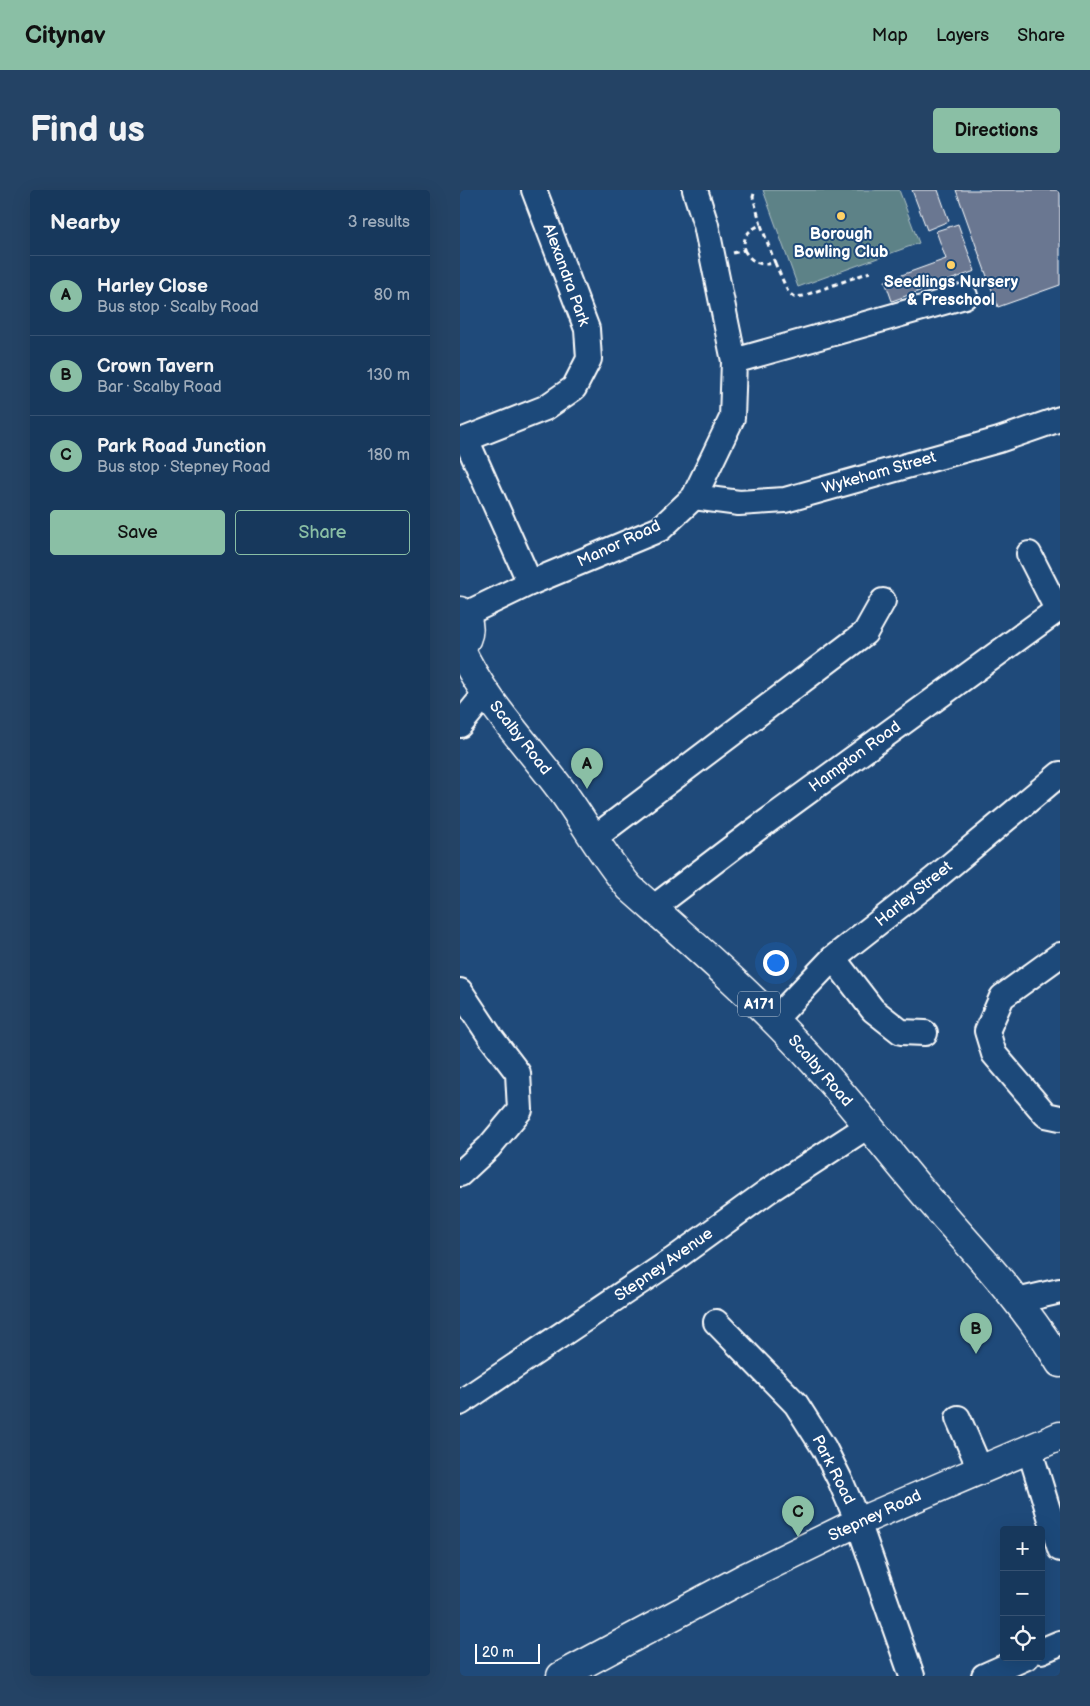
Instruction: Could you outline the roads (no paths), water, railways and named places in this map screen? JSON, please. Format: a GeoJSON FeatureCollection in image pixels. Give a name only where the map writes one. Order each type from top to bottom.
{"type":"FeatureCollection","features":[{"type":"Feature","properties":{"kind":"highway"},"geometry":{"type":"LineString","coordinates":[[460,648],[466,641],[469,633],[469,625],[463,613]]}},
{"type":"Feature","properties":{"kind":"highway","name":"Scalby Road"},"geometry":{"type":"LineString","coordinates":[[460,648],[471,672],[562,792],[614,871],[630,888],[758,1003],[812,1059],[1017,1301],[1060,1362]]}},
{"type":"Feature","properties":{"kind":"highway","name":"Stepney Road"},"geometry":{"type":"LineString","coordinates":[[562,1676],[746,1577],[858,1522],[1060,1436]]}},
{"type":"Feature","properties":{"kind":"street","name":"Alexandra Park"},"geometry":{"type":"LineString","coordinates":[[530,583],[463,431],[545,408],[574,388],[589,359],[587,329],[534,190]]}},
{"type":"Feature","properties":{"kind":"street","name":"Manor Road"},"geometry":{"type":"LineString","coordinates":[[463,613],[472,611],[530,583],[660,529],[694,497],[732,418],[734,361],[706,225],[695,190]]}},
{"type":"Feature","properties":{"kind":"street"},"geometry":{"type":"LineString","coordinates":[[734,361],[965,296]]}},
{"type":"Feature","properties":{"kind":"street","name":"Wykeham Street"},"geometry":{"type":"LineString","coordinates":[[694,497],[739,503],[785,500],[999,440],[1060,419]]}},
{"type":"Feature","properties":{"kind":"street"},"geometry":{"type":"LineString","coordinates":[[1029,554],[1059,609]]}},
{"type":"Feature","properties":{"kind":"street"},"geometry":{"type":"LineString","coordinates":[[594,838],[865,633],[883,601]]}},
{"type":"Feature","properties":{"kind":"street","name":"Hampton Road"},"geometry":{"type":"LineString","coordinates":[[652,908],[758,828],[1059,609]]}},
{"type":"Feature","properties":{"kind":"street"},"geometry":{"type":"LineString","coordinates":[[460,725],[486,693]]}},
{"type":"Feature","properties":{"kind":"street","name":"Harley Street"},"geometry":{"type":"LineString","coordinates":[[774,1020],[833,958],[934,879],[1060,774]]}},
{"type":"Feature","properties":{"kind":"street"},"geometry":{"type":"LineString","coordinates":[[1060,955],[1002,997],[987,1030],[994,1054],[1046,1115],[1060,1118]]}},
{"type":"Feature","properties":{"kind":"street"},"geometry":{"type":"LineString","coordinates":[[833,958],[873,1010],[901,1032],[925,1033]]}},
{"type":"Feature","properties":{"kind":"street"},"geometry":{"type":"LineString","coordinates":[[460,991],[492,1039],[518,1073],[520,1110],[489,1147],[460,1174]]}},
{"type":"Feature","properties":{"kind":"street","name":"Stepney Avenue"},"geometry":{"type":"LineString","coordinates":[[460,1403],[674,1259],[768,1191],[868,1126]]}},
{"type":"Feature","properties":{"kind":"street"},"geometry":{"type":"LineString","coordinates":[[1017,1301],[1060,1292]]}},
{"type":"Feature","properties":{"kind":"street","name":"Park Road"},"geometry":{"type":"LineString","coordinates":[[716,1322],[796,1404],[824,1448],[858,1522],[912,1676]]}},
{"type":"Feature","properties":{"kind":"street"},"geometry":{"type":"LineString","coordinates":[[958,1418],[980,1469]]}},
{"type":"Feature","properties":{"kind":"street"},"geometry":{"type":"LineString","coordinates":[[1029,1448],[1060,1549]]}},
{"type":"Feature","properties":{"kind":"street"},"geometry":{"type":"LineString","coordinates":[[1045,1649],[1060,1643]]}},
{"type":"Feature","properties":{"kind":"street"},"geometry":{"type":"LineString","coordinates":[[984,1676],[1018,1661]]}},
{"type":"Feature","properties":{"kind":"place","name":"Borough Bowling Club"},"geometry":{"type":"Point","coordinates":[841,216]}},
{"type":"Feature","properties":{"kind":"place","name":"Seedlings Nursery & Preschool"},"geometry":{"type":"Point","coordinates":[951,265]}},
{"type":"Feature","properties":{"kind":"place","name":"Harley Close"},"geometry":{"type":"Point","coordinates":[587,789]}},
{"type":"Feature","properties":{"kind":"place","name":"Crown Tavern"},"geometry":{"type":"Point","coordinates":[976,1354]}},
{"type":"Feature","properties":{"kind":"place","name":"Park Road Junction"},"geometry":{"type":"Point","coordinates":[798,1537]}}]}
